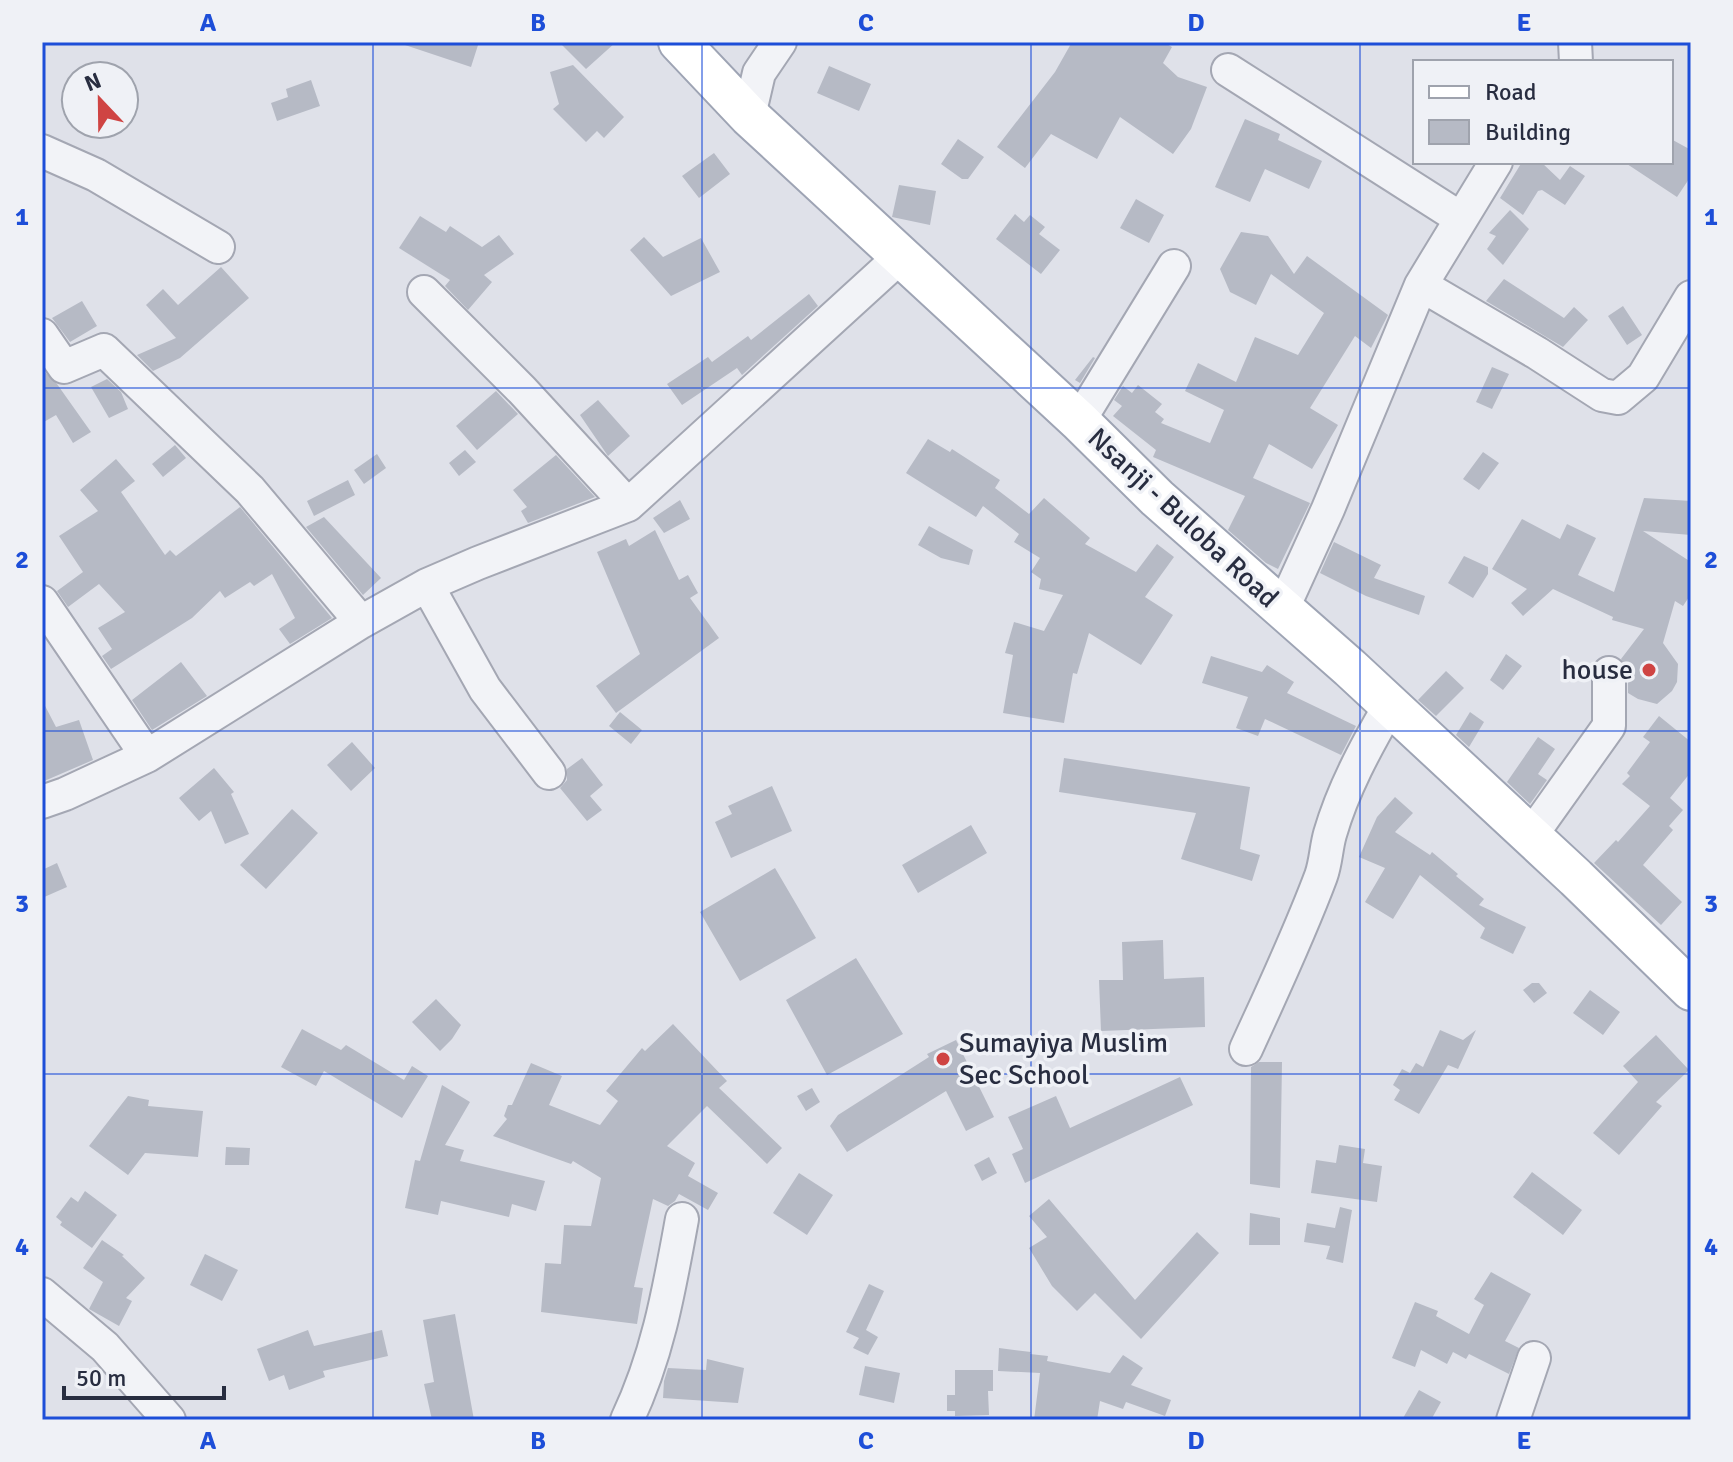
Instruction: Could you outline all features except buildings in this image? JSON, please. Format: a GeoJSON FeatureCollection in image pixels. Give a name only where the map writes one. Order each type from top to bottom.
{"type":"FeatureCollection","features":[{"type":"Feature","properties":{"kind":"main road","name":"Nsanji - Buloba Road"},"geometry":{"type":"LineString","coordinates":[[679,42],[749,116],[1079,421],[1157,498],[1350,668],[1691,990]]}},
{"type":"Feature","properties":{"kind":"street"},"geometry":{"type":"LineString","coordinates":[[749,116],[759,73],[780,42]]}},
{"type":"Feature","properties":{"kind":"street"},"geometry":{"type":"LineString","coordinates":[[1228,70],[1460,218]]}},
{"type":"Feature","properties":{"kind":"street"},"geometry":{"type":"LineString","coordinates":[[42,151],[96,175],[218,247]]}},
{"type":"Feature","properties":{"kind":"street"},"geometry":{"type":"LineString","coordinates":[[1282,610],[1340,481],[1421,285],[1495,164]]}},
{"type":"Feature","properties":{"kind":"street"},"geometry":{"type":"LineString","coordinates":[[42,802],[147,756],[361,622],[427,585],[628,505],[900,257]]}},
{"type":"Feature","properties":{"kind":"street"},"geometry":{"type":"LineString","coordinates":[[1079,421],[1174,266]]}},
{"type":"Feature","properties":{"kind":"street"},"geometry":{"type":"LineString","coordinates":[[1421,285],[1602,395],[1618,398],[1643,377],[1691,297]]}},
{"type":"Feature","properties":{"kind":"street"},"geometry":{"type":"LineString","coordinates":[[424,292],[522,390],[628,505]]}},
{"type":"Feature","properties":{"kind":"street"},"geometry":{"type":"LineString","coordinates":[[42,335],[64,367],[104,350],[250,490],[361,622]]}},
{"type":"Feature","properties":{"kind":"street"},"geometry":{"type":"LineString","coordinates":[[427,585],[485,689],[549,773]]}},
{"type":"Feature","properties":{"kind":"street"},"geometry":{"type":"LineString","coordinates":[[42,602],[147,756]]}},
{"type":"Feature","properties":{"kind":"street"},"geometry":{"type":"LineString","coordinates":[[1530,837],[1609,726],[1609,673]]}},
{"type":"Feature","properties":{"kind":"street"},"geometry":{"type":"LineString","coordinates":[[1246,1049],[1305,917],[1324,867],[1330,835],[1341,805],[1366,746],[1389,707]]}},
{"type":"Feature","properties":{"kind":"street"},"geometry":{"type":"LineString","coordinates":[[627,1420],[642,1388],[661,1332],[682,1219]]}},
{"type":"Feature","properties":{"kind":"street"},"geometry":{"type":"LineString","coordinates":[[42,1294],[105,1347],[169,1420]]}},
{"type":"Feature","properties":{"kind":"street"},"geometry":{"type":"LineString","coordinates":[[1513,1420],[1534,1358]]}},
{"type":"Feature","properties":{"kind":"place","name":"house"},"geometry":{"type":"Point","coordinates":[1649,670]}},
{"type":"Feature","properties":{"kind":"place","name":"Sumayiya Muslim Sec School"},"geometry":{"type":"Point","coordinates":[943,1059]}}]}
